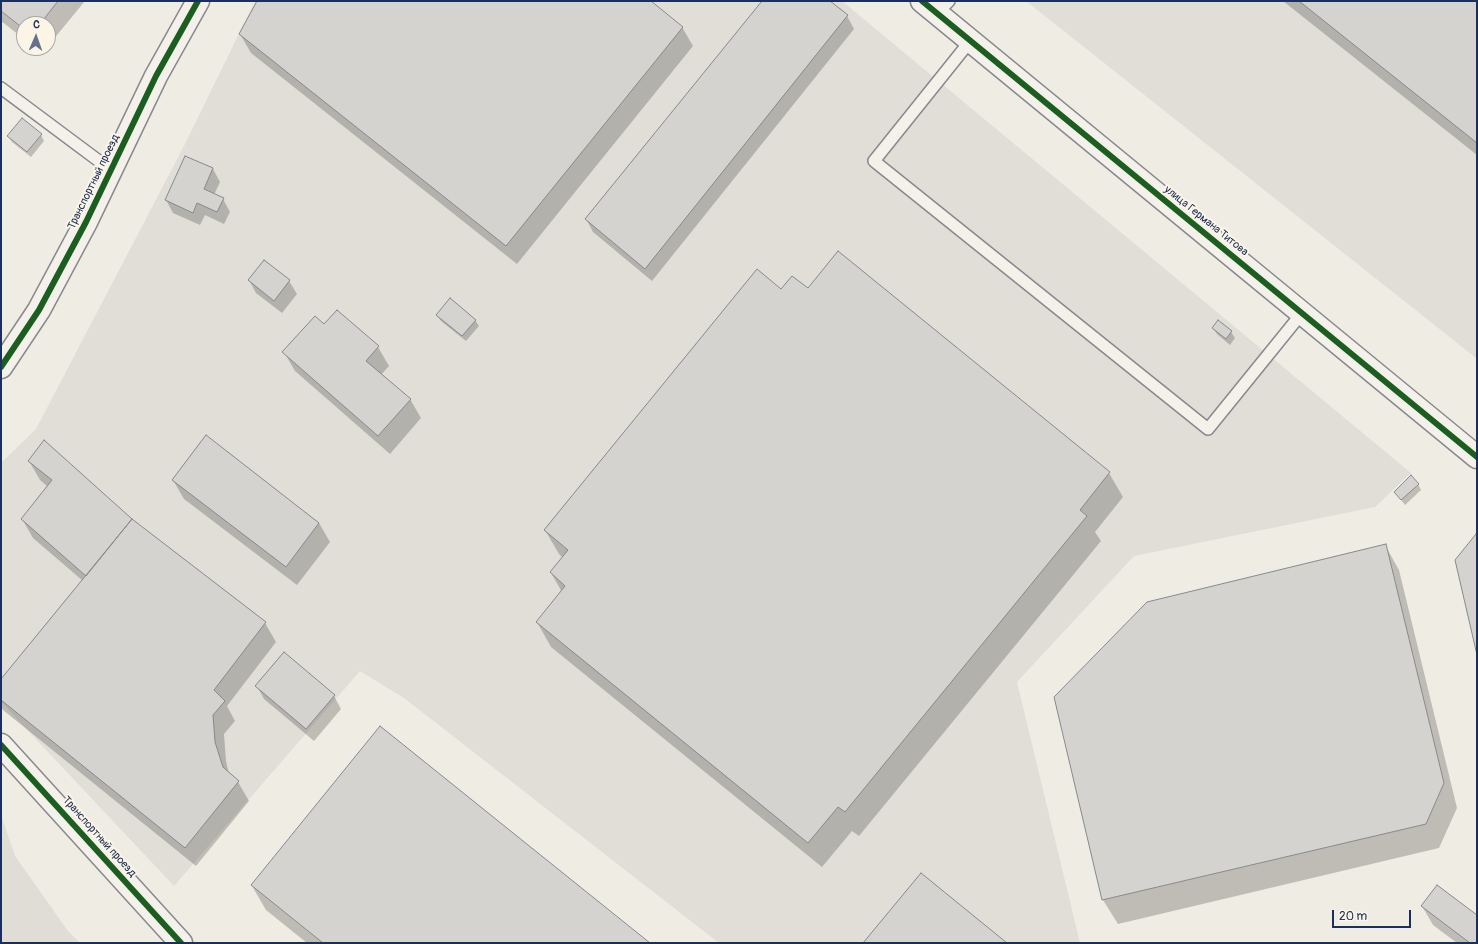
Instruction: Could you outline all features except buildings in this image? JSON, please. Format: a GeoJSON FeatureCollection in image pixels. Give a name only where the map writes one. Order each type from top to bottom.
{"type":"FeatureCollection","features":[{"type":"Feature","properties":{"kind":"street","name":"Транспортный проезд"},"geometry":{"type":"LineString","coordinates":[[1,367],[40,310],[86,222],[156,76],[198,1]]}},
{"type":"Feature","properties":{"kind":"street","name":"улица Германа Титова"},"geometry":{"type":"LineString","coordinates":[[936,5],[971,40],[1477,457]]}},
{"type":"Feature","properties":{"kind":"street","name":"Транспортный проезд"},"geometry":{"type":"LineString","coordinates":[[1,745],[181,943]]}},
{"type":"Feature","properties":{"kind":"lane"},"geometry":{"type":"LineString","coordinates":[[971,40],[874,160],[1208,429],[1302,313]]}},
{"type":"Feature","properties":{"kind":"lane"},"geometry":{"type":"LineString","coordinates":[[1,88],[111,170]]}},
{"type":"Feature","properties":{"kind":"shaded area"},"geometry":{"type":"Polygon","coordinates":[[[255,1],[842,1],[1411,473],[1375,507],[1134,556],[1017,682],[1080,943],[719,943],[404,698],[360,671],[174,886],[1,702],[1,463],[36,429],[185,144],[255,1]]]}},
{"type":"Feature","properties":{"kind":"shaded area"},"geometry":{"type":"Polygon","coordinates":[[[1026,1],[1477,1],[1477,359],[1471,354],[1026,1]]]}},
{"type":"Feature","properties":{"kind":"shaded area"},"geometry":{"type":"Polygon","coordinates":[[[1,815],[15,856],[68,931],[80,943],[1,943],[1,815]]]}},
{"type":"Feature","properties":{"kind":"cycle path"},"geometry":{"type":"LineString","coordinates":[[1,367],[39,310],[86,222],[156,76],[198,1]]}},
{"type":"Feature","properties":{"kind":"cycle path"},"geometry":{"type":"LineString","coordinates":[[922,1],[1477,457]]}},
{"type":"Feature","properties":{"kind":"cycle path"},"geometry":{"type":"LineString","coordinates":[[1,745],[181,943]]}}]}
